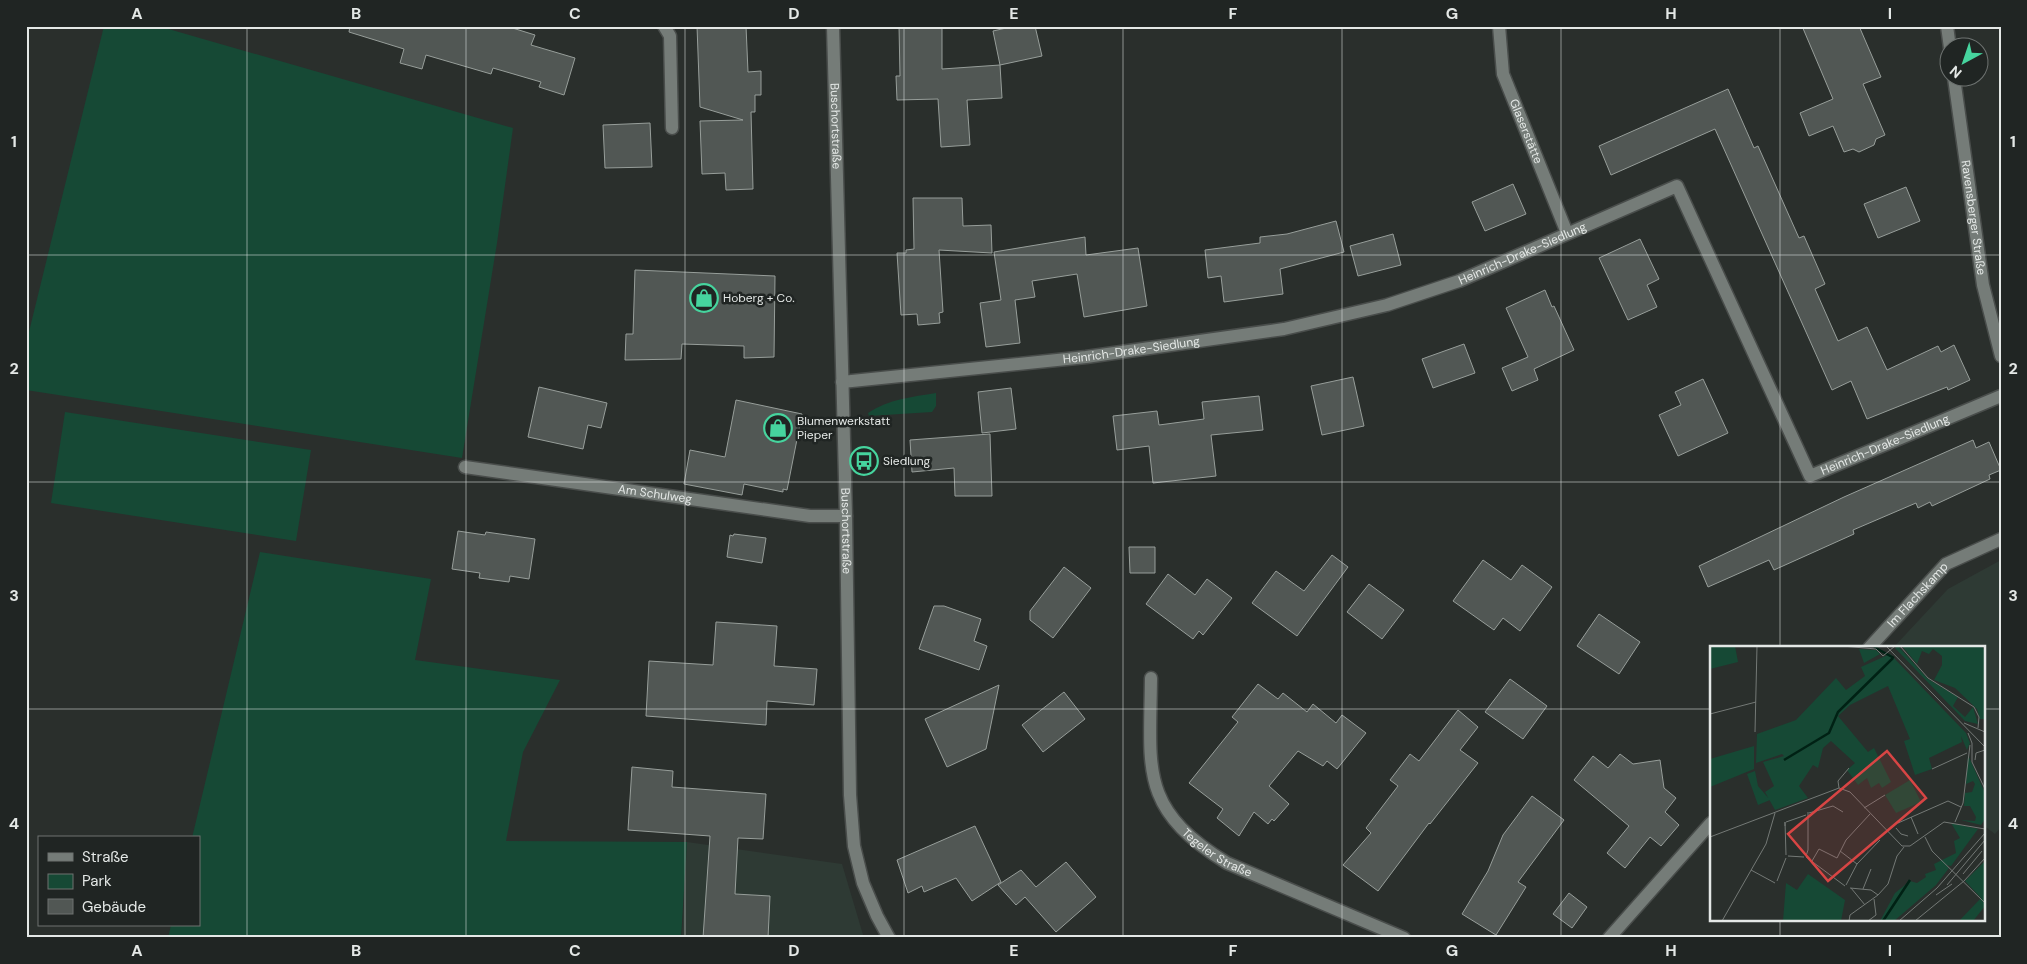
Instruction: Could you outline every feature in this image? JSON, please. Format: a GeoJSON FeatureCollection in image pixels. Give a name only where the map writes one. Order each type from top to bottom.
{"type":"FeatureCollection","features":[{"type":"Feature","properties":{"kind":"street"},"geometry":{"type":"LineString","coordinates":[[664,26],[670,36],[672,128]]}},
{"type":"Feature","properties":{"kind":"street","name":"Buschortstraße"},"geometry":{"type":"LineString","coordinates":[[833,26],[846,516],[850,795],[854,846],[863,883],[877,916],[890,938]]}},
{"type":"Feature","properties":{"kind":"street","name":"Glaserstätte"},"geometry":{"type":"LineString","coordinates":[[1499,26],[1503,74],[1567,233]]}},
{"type":"Feature","properties":{"kind":"street","name":"Ravensberger Straße"},"geometry":{"type":"LineString","coordinates":[[1955,88],[1983,285],[2001,356]]}},
{"type":"Feature","properties":{"kind":"street","name":"Heinrich-Drake-Siedlung"},"geometry":{"type":"LineString","coordinates":[[842,382],[1086,357],[1284,329],[1387,305],[1459,281],[1677,186],[1810,476],[2001,396]]}},
{"type":"Feature","properties":{"kind":"street","name":"Am Schulweg"},"geometry":{"type":"LineString","coordinates":[[465,467],[810,516],[846,516]]}},
{"type":"Feature","properties":{"kind":"street","name":"Im Flachskamp"},"geometry":{"type":"LineString","coordinates":[[1871,646],[1946,564],[2001,539]]}},
{"type":"Feature","properties":{"kind":"street","name":"Tegeler Straße"},"geometry":{"type":"LineString","coordinates":[[1151,678],[1150,749],[1154,780],[1158,796],[1168,814],[1182,830],[1204,849],[1226,863],[1404,938]]}},
{"type":"Feature","properties":{"kind":"street"},"geometry":{"type":"LineString","coordinates":[[1609,938],[1710,824]]}},
{"type":"Feature","properties":{"kind":"shaded area"},"geometry":{"type":"Polygon","coordinates":[[[2001,560],[2001,827],[1995,834],[1984,826],[1984,646],[1895,646],[1948,589],[2001,560]]]}},
{"type":"Feature","properties":{"kind":"shaded area"},"geometry":{"type":"Polygon","coordinates":[[[687,842],[842,864],[864,938],[682,938],[687,842]]]}},
{"type":"Feature","properties":{"kind":"green space"},"geometry":{"type":"Polygon","coordinates":[[[104,26],[158,26],[513,128],[497,243],[462,458],[26,390],[26,344],[104,26]]]}},
{"type":"Feature","properties":{"kind":"green space"},"geometry":{"type":"Polygon","coordinates":[[[936,393],[936,406],[932,412],[869,416],[868,413],[876,408],[909,397],[936,393]]]}},
{"type":"Feature","properties":{"kind":"green space"},"geometry":{"type":"Polygon","coordinates":[[[65,412],[311,450],[296,541],[51,503],[65,412]]]}},
{"type":"Feature","properties":{"kind":"green space"},"geometry":{"type":"Polygon","coordinates":[[[260,552],[431,579],[415,660],[560,680],[523,752],[506,841],[687,842],[681,938],[168,938],[171,926],[200,926],[200,836],[192,836],[260,552]]]}},
{"type":"Feature","properties":{"kind":"building"},"geometry":{"type":"Polygon","coordinates":[[[350,26],[506,26],[535,35],[531,45],[575,58],[564,95],[539,87],[541,82],[493,68],[491,74],[426,55],[422,69],[400,63],[404,49],[349,32],[350,26]]]}},
{"type":"Feature","properties":{"kind":"building"},"geometry":{"type":"Polygon","coordinates":[[[697,26],[746,26],[748,72],[761,71],[761,95],[755,95],[755,112],[751,112],[753,189],[726,190],[725,173],[702,174],[700,121],[743,120],[700,107],[697,26]]]}},
{"type":"Feature","properties":{"kind":"building"},"geometry":{"type":"Polygon","coordinates":[[[899,26],[942,26],[942,69],[1000,65],[1002,98],[967,100],[970,145],[941,147],[938,99],[897,100],[896,76],[900,76],[899,26]]]}},
{"type":"Feature","properties":{"kind":"building"},"geometry":{"type":"Polygon","coordinates":[[[1015,26],[1035,26],[1042,56],[1000,65],[993,31],[1015,26]]]}},
{"type":"Feature","properties":{"kind":"building"},"geometry":{"type":"Polygon","coordinates":[[[1802,26],[1859,26],[1881,77],[1863,84],[1885,135],[1876,139],[1874,145],[1859,152],[1853,149],[1844,152],[1833,126],[1809,136],[1800,113],[1833,99],[1802,26]]]}},
{"type":"Feature","properties":{"kind":"building"},"geometry":{"type":"Polygon","coordinates":[[[1728,89],[1754,148],[1758,146],[1799,238],[1804,236],[1825,284],[1815,289],[1838,341],[1867,327],[1887,370],[1938,346],[1941,352],[1954,345],[1970,380],[1948,390],[1947,387],[1867,419],[1851,381],[1832,390],[1715,129],[1611,175],[1599,146],[1728,89]]]}},
{"type":"Feature","properties":{"kind":"building"},"geometry":{"type":"Polygon","coordinates":[[[650,123],[652,167],[605,168],[603,125],[650,123]]]}},
{"type":"Feature","properties":{"kind":"building"},"geometry":{"type":"Polygon","coordinates":[[[1513,184],[1526,214],[1485,231],[1472,202],[1513,184]]]}},
{"type":"Feature","properties":{"kind":"building"},"geometry":{"type":"Polygon","coordinates":[[[1906,187],[1920,221],[1878,238],[1864,204],[1906,187]]]}},
{"type":"Feature","properties":{"kind":"building"},"geometry":{"type":"Polygon","coordinates":[[[913,198],[962,198],[963,226],[991,225],[992,253],[939,250],[943,312],[939,313],[940,323],[918,325],[917,314],[901,315],[897,253],[906,253],[906,250],[914,249],[913,198]]]}},
{"type":"Feature","properties":{"kind":"building"},"geometry":{"type":"Polygon","coordinates":[[[1336,221],[1344,252],[1280,269],[1283,294],[1224,302],[1221,276],[1208,278],[1205,250],[1260,243],[1260,237],[1287,234],[1336,221]]]}},
{"type":"Feature","properties":{"kind":"building"},"geometry":{"type":"Polygon","coordinates":[[[1393,234],[1401,265],[1358,276],[1350,246],[1393,234]]]}},
{"type":"Feature","properties":{"kind":"building"},"geometry":{"type":"Polygon","coordinates":[[[1085,237],[1086,255],[1138,248],[1147,306],[1084,317],[1077,274],[1032,281],[1035,297],[1015,300],[1020,343],[986,347],[980,303],[1001,300],[994,252],[1085,237]]]}},
{"type":"Feature","properties":{"kind":"building"},"geometry":{"type":"Polygon","coordinates":[[[1640,239],[1659,279],[1647,285],[1657,307],[1628,320],[1599,258],[1640,239]]]}},
{"type":"Feature","properties":{"kind":"building","name":"Hoberg + Co."},"geometry":{"type":"Polygon","coordinates":[[[635,270],[775,276],[774,357],[744,358],[744,346],[682,344],[681,359],[625,360],[626,334],[633,334],[635,270]]]}},
{"type":"Feature","properties":{"kind":"building"},"geometry":{"type":"Polygon","coordinates":[[[1545,290],[1574,350],[1534,369],[1538,380],[1512,391],[1502,368],[1528,357],[1506,308],[1545,290]]]}},
{"type":"Feature","properties":{"kind":"building"},"geometry":{"type":"Polygon","coordinates":[[[1464,344],[1475,373],[1433,388],[1422,359],[1464,344]]]}},
{"type":"Feature","properties":{"kind":"building"},"geometry":{"type":"Polygon","coordinates":[[[1353,377],[1364,426],[1322,435],[1311,386],[1353,377]]]}},
{"type":"Feature","properties":{"kind":"building"},"geometry":{"type":"Polygon","coordinates":[[[1703,379],[1728,433],[1678,456],[1659,415],[1681,405],[1675,392],[1703,379]]]}},
{"type":"Feature","properties":{"kind":"building"},"geometry":{"type":"Polygon","coordinates":[[[539,387],[607,403],[601,428],[588,425],[583,449],[528,437],[539,387]]]}},
{"type":"Feature","properties":{"kind":"building"},"geometry":{"type":"Polygon","coordinates":[[[1011,388],[1016,429],[982,433],[978,392],[1011,388]]]}},
{"type":"Feature","properties":{"kind":"building"},"geometry":{"type":"Polygon","coordinates":[[[1259,396],[1263,430],[1211,435],[1216,476],[1153,483],[1149,446],[1117,450],[1113,416],[1157,411],[1159,425],[1204,419],[1202,402],[1259,396]]]}},
{"type":"Feature","properties":{"kind":"building"},"geometry":{"type":"Polygon","coordinates":[[[736,400],[802,414],[787,490],[783,489],[783,492],[744,484],[742,495],[684,484],[690,450],[725,457],[736,400]]]}},
{"type":"Feature","properties":{"kind":"building"},"geometry":{"type":"Polygon","coordinates":[[[990,434],[992,496],[955,496],[954,468],[912,472],[910,440],[990,434]]]}},
{"type":"Feature","properties":{"kind":"building"},"geometry":{"type":"Polygon","coordinates":[[[1973,440],[1976,448],[1989,442],[2001,470],[1989,475],[1990,479],[1932,506],[1930,502],[1918,508],[1916,503],[1853,530],[1854,534],[1774,570],[1769,560],[1708,587],[1699,566],[1844,497],[1973,440]]]}},
{"type":"Feature","properties":{"kind":"building"},"geometry":{"type":"Polygon","coordinates":[[[458,531],[485,535],[486,532],[535,539],[529,579],[510,576],[509,582],[479,578],[480,573],[452,569],[458,531]]]}},
{"type":"Feature","properties":{"kind":"building"},"geometry":{"type":"Polygon","coordinates":[[[734,534],[766,538],[762,563],[727,557],[730,535],[733,536],[734,534]]]}},
{"type":"Feature","properties":{"kind":"building"},"geometry":{"type":"Polygon","coordinates":[[[1129,547],[1155,547],[1155,573],[1130,573],[1129,547]]]}},
{"type":"Feature","properties":{"kind":"building"},"geometry":{"type":"Polygon","coordinates":[[[1332,555],[1348,567],[1297,636],[1252,603],[1276,571],[1304,591],[1332,555]]]}},
{"type":"Feature","properties":{"kind":"building"},"geometry":{"type":"Polygon","coordinates":[[[1483,560],[1511,580],[1522,565],[1552,587],[1520,631],[1503,618],[1494,630],[1453,601],[1483,560]]]}},
{"type":"Feature","properties":{"kind":"building"},"geometry":{"type":"Polygon","coordinates":[[[1064,567],[1091,588],[1053,638],[1030,620],[1030,611],[1064,567]]]}},
{"type":"Feature","properties":{"kind":"building"},"geometry":{"type":"Polygon","coordinates":[[[1168,574],[1195,595],[1207,579],[1232,598],[1203,635],[1199,631],[1193,639],[1146,604],[1168,574]]]}},
{"type":"Feature","properties":{"kind":"building"},"geometry":{"type":"Polygon","coordinates":[[[1369,584],[1404,610],[1382,639],[1347,612],[1369,584]]]}},
{"type":"Feature","properties":{"kind":"building"},"geometry":{"type":"Polygon","coordinates":[[[934,606],[944,606],[981,619],[974,641],[987,646],[979,670],[919,649],[934,606]]]}},
{"type":"Feature","properties":{"kind":"building"},"geometry":{"type":"Polygon","coordinates":[[[1599,614],[1640,642],[1619,674],[1577,646],[1599,614]]]}},
{"type":"Feature","properties":{"kind":"building"},"geometry":{"type":"Polygon","coordinates":[[[716,622],[777,626],[774,666],[817,669],[814,705],[767,701],[766,725],[646,716],[649,661],[713,665],[716,622]]]}},
{"type":"Feature","properties":{"kind":"building"},"geometry":{"type":"Polygon","coordinates":[[[1510,679],[1547,706],[1523,739],[1485,712],[1510,679]]]}},
{"type":"Feature","properties":{"kind":"building"},"geometry":{"type":"Polygon","coordinates":[[[1258,684],[1278,699],[1283,693],[1307,712],[1313,704],[1336,723],[1342,715],[1366,733],[1337,769],[1327,761],[1323,766],[1298,751],[1269,786],[1289,804],[1274,821],[1272,819],[1268,824],[1254,812],[1239,836],[1217,818],[1223,809],[1189,783],[1238,722],[1232,717],[1258,684]]]}},
{"type":"Feature","properties":{"kind":"building"},"geometry":{"type":"Polygon","coordinates":[[[999,685],[986,749],[947,767],[925,719],[999,685]]]}},
{"type":"Feature","properties":{"kind":"building"},"geometry":{"type":"Polygon","coordinates":[[[1064,692],[1085,719],[1043,752],[1022,725],[1064,692]]]}},
{"type":"Feature","properties":{"kind":"building"},"geometry":{"type":"Polygon","coordinates":[[[1458,710],[1478,727],[1460,750],[1478,763],[1429,823],[1378,891],[1343,865],[1371,833],[1366,828],[1398,786],[1390,780],[1410,754],[1419,761],[1458,710]]]}},
{"type":"Feature","properties":{"kind":"building"},"geometry":{"type":"Polygon","coordinates":[[[1620,754],[1633,764],[1660,760],[1664,788],[1676,798],[1665,812],[1679,825],[1661,846],[1650,837],[1625,868],[1607,853],[1629,826],[1574,780],[1593,756],[1608,768],[1620,754]]]}},
{"type":"Feature","properties":{"kind":"building"},"geometry":{"type":"Polygon","coordinates":[[[632,767],[673,771],[672,787],[766,794],[763,839],[738,838],[735,894],[770,896],[768,938],[703,938],[710,836],[628,830],[632,767]]]}},
{"type":"Feature","properties":{"kind":"building"},"geometry":{"type":"Polygon","coordinates":[[[1532,796],[1564,820],[1518,882],[1526,887],[1496,935],[1462,914],[1488,871],[1503,835],[1532,796]]]}},
{"type":"Feature","properties":{"kind":"building"},"geometry":{"type":"Polygon","coordinates":[[[975,826],[1001,882],[972,901],[956,878],[924,892],[922,886],[908,893],[897,860],[975,826]]]}},
{"type":"Feature","properties":{"kind":"building"},"geometry":{"type":"Polygon","coordinates":[[[1066,862],[1096,897],[1056,932],[1025,897],[1016,905],[998,885],[1021,870],[1036,887],[1066,862]]]}},
{"type":"Feature","properties":{"kind":"building"},"geometry":{"type":"Polygon","coordinates":[[[1569,893],[1587,907],[1572,928],[1553,914],[1569,893]]]}},
{"type":"Feature","properties":{"kind":"place","name":"Hoberg + Co."},"geometry":{"type":"Point","coordinates":[704,298]}},
{"type":"Feature","properties":{"kind":"place","name":"Blumenwerkstatt Pieper"},"geometry":{"type":"Point","coordinates":[778,428]}},
{"type":"Feature","properties":{"kind":"place","name":"Siedlung"},"geometry":{"type":"Point","coordinates":[864,461]}}]}
